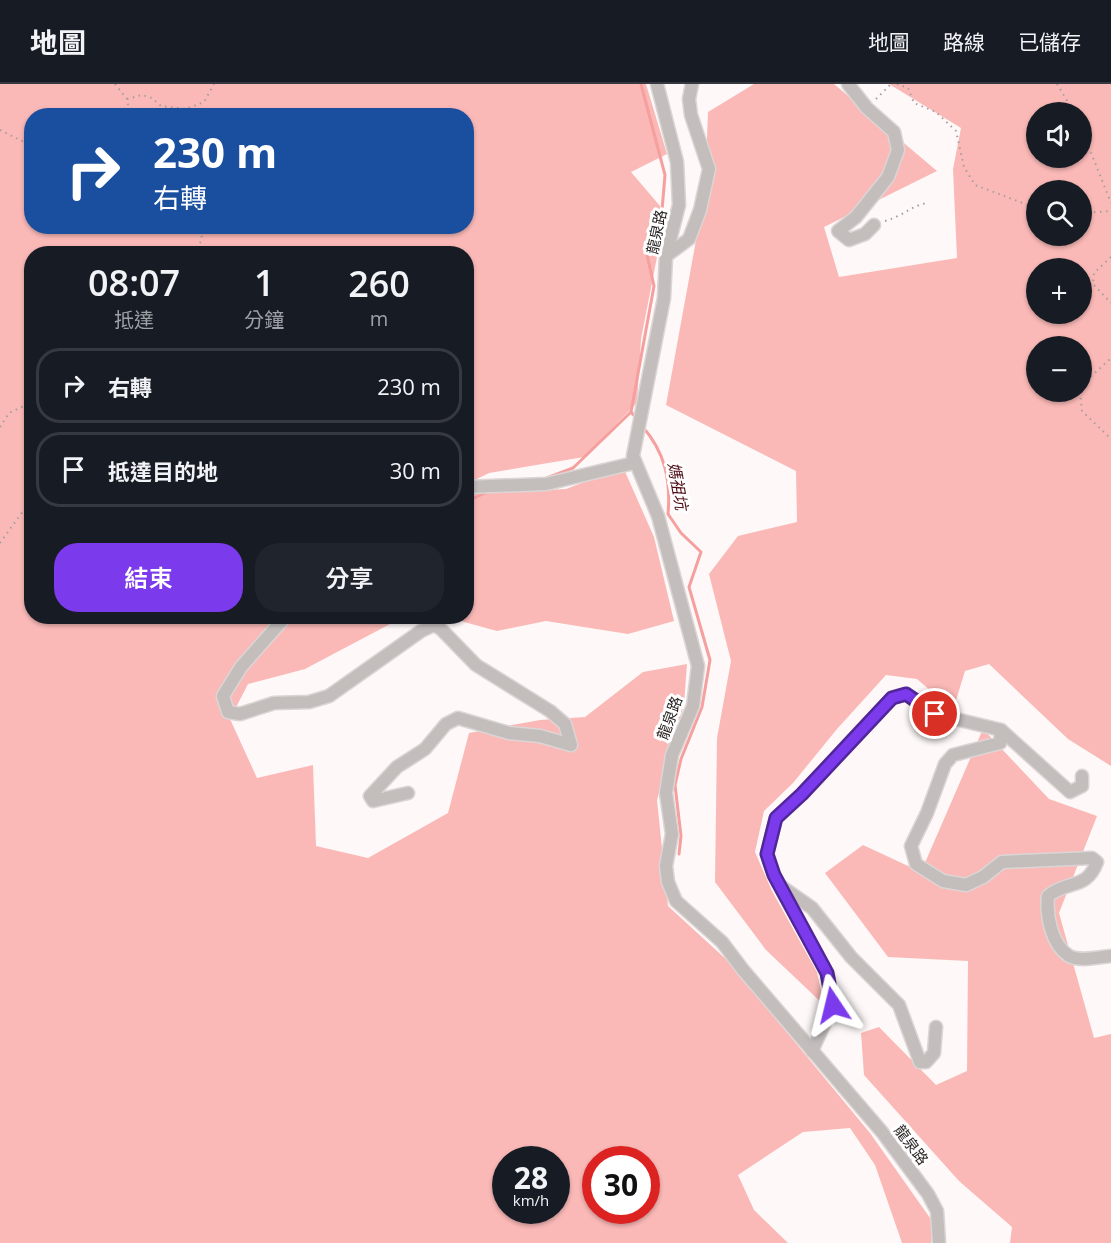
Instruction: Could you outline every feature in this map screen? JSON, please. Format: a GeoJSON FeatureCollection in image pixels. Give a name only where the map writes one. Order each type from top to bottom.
{"type":"FeatureCollection","features":[{"type":"Feature","properties":{"kind":"street","name":"龍泉路"},"geometry":{"type":"LineString","coordinates":[[657,84],[677,162],[679,206],[666,256],[663,298],[633,460],[658,516],[698,666],[693,706],[672,755],[666,793],[672,834],[666,866],[668,882],[676,901],[722,942],[882,1132],[928,1194],[937,1211],[939,1243]]}},
{"type":"Feature","properties":{"kind":"street"},"geometry":{"type":"LineString","coordinates":[[666,256],[689,239],[700,210],[709,169],[691,115],[689,99],[692,84]]}},
{"type":"Feature","properties":{"kind":"street"},"geometry":{"type":"LineString","coordinates":[[848,84],[867,108],[894,132],[898,150],[888,177],[856,217],[838,231],[849,240],[865,234],[874,225]]}},
{"type":"Feature","properties":{"kind":"street"},"geometry":{"type":"LineString","coordinates":[[474,487],[546,484],[633,460]]}},
{"type":"Feature","properties":{"kind":"street"},"geometry":{"type":"LineString","coordinates":[[279,624],[241,667],[223,696],[228,712],[240,714],[274,703],[309,702],[329,696],[434,625],[441,629],[476,665],[550,711],[565,724],[571,744],[540,736],[509,733],[458,718],[446,724],[425,749],[397,767],[370,796],[373,801],[408,793]]}},
{"type":"Feature","properties":{"kind":"street"},"geometry":{"type":"LineString","coordinates":[[812,1051],[833,1005],[827,973],[779,884],[767,854],[776,818],[802,794],[892,698],[906,694],[935,714],[1001,730],[1070,792],[1082,786],[1082,776]]}},
{"type":"Feature","properties":{"kind":"street"},"geometry":{"type":"LineString","coordinates":[[1001,730],[1000,743],[953,755],[945,764],[927,813],[911,846],[916,864],[943,881],[966,885],[983,877],[1002,862],[1092,858],[1097,862],[1093,873],[1086,881],[1048,896],[1049,924],[1060,946],[1070,956],[1083,959],[1111,956]]}},
{"type":"Feature","properties":{"kind":"street"},"geometry":{"type":"LineString","coordinates":[[779,884],[812,908],[851,957],[899,1005],[920,1062],[926,1062],[934,1053],[936,1027]]}},
{"type":"Feature","properties":{"kind":"path"},"geometry":{"type":"LineString","coordinates":[[115,84],[127,99],[129,108]]}},
{"type":"Feature","properties":{"kind":"path"},"geometry":{"type":"LineString","coordinates":[[189,108],[204,102],[214,84]]}},
{"type":"Feature","properties":{"kind":"path"},"geometry":{"type":"LineString","coordinates":[[867,108],[891,84]]}},
{"type":"Feature","properties":{"kind":"path"},"geometry":{"type":"LineString","coordinates":[[897,84],[908,88],[914,103],[936,112],[956,131],[964,167],[975,186],[1026,204]]}},
{"type":"Feature","properties":{"kind":"path"},"geometry":{"type":"LineString","coordinates":[[1057,84],[1068,102]]}},
{"type":"Feature","properties":{"kind":"path"},"geometry":{"type":"LineString","coordinates":[[127,99],[142,95],[152,98],[161,106],[178,108]]}},
{"type":"Feature","properties":{"kind":"path"},"geometry":{"type":"LineString","coordinates":[[0,130],[24,142]]}},
{"type":"Feature","properties":{"kind":"path"},"geometry":{"type":"LineString","coordinates":[[1092,156],[1111,204]]}},
{"type":"Feature","properties":{"kind":"path"},"geometry":{"type":"LineString","coordinates":[[874,225],[903,217],[914,206],[927,203]]}},
{"type":"Feature","properties":{"kind":"path"},"geometry":{"type":"LineString","coordinates":[[1092,213],[1111,212]]}},
{"type":"Feature","properties":{"kind":"path"},"geometry":{"type":"LineString","coordinates":[[1111,257],[1094,273],[1093,284],[1111,303]]}},
{"type":"Feature","properties":{"kind":"path"},"geometry":{"type":"LineString","coordinates":[[1092,376],[1111,358]]}},
{"type":"Feature","properties":{"kind":"path"},"geometry":{"type":"LineString","coordinates":[[1081,402],[1082,411],[1111,439]]}},
{"type":"Feature","properties":{"kind":"path"},"geometry":{"type":"LineString","coordinates":[[0,427],[9,413],[24,406]]}},
{"type":"Feature","properties":{"kind":"path"},"geometry":{"type":"LineString","coordinates":[[0,543],[24,510]]}},
{"type":"Feature","properties":{"kind":"shaded area"},"geometry":{"type":"Polygon","coordinates":[[[0,84],[646,84],[667,154],[631,172],[660,206],[658,252],[641,339],[637,403],[584,457],[489,473],[474,480],[474,246],[24,246],[24,624],[390,624],[305,669],[248,684],[230,719],[257,778],[313,765],[316,846],[368,858],[448,813],[469,733],[540,720],[585,717],[643,672],[687,664],[684,704],[657,800],[668,906],[728,961],[870,1133],[935,1225],[931,1243],[902,1243],[875,1165],[850,1128],[803,1132],[738,1175],[754,1210],[788,1243],[0,1243],[0,84]]]}},
{"type":"Feature","properties":{"kind":"shaded area"},"geometry":{"type":"Polygon","coordinates":[[[754,84],[834,84],[937,171],[824,227],[839,277],[957,258],[953,169],[961,128],[889,84],[1111,84],[1111,766],[1068,739],[989,664],[965,671],[953,710],[917,679],[886,675],[837,729],[793,783],[764,811],[755,852],[772,891],[817,972],[824,1005],[766,950],[715,882],[717,738],[731,661],[709,574],[738,536],[797,522],[796,471],[666,405],[705,191],[708,112],[754,84]]]}},
{"type":"Feature","properties":{"kind":"shaded area"},"geometry":{"type":"Polygon","coordinates":[[[623,467],[654,537],[674,621],[628,634],[546,621],[497,631],[472,624],[474,624],[474,492],[566,489],[623,467]]]}},
{"type":"Feature","properties":{"kind":"shaded area"},"geometry":{"type":"Polygon","coordinates":[[[983,729],[1049,799],[1097,816],[1059,913],[1094,1038],[1111,1034],[1111,1243],[1010,1243],[1012,1227],[959,1181],[864,1075],[861,1033],[879,1027],[936,1085],[967,1071],[968,961],[888,957],[825,873],[863,845],[921,872],[983,729]]]}},
{"type":"Feature","properties":{"kind":"waterway","name":"媽祖坑"},"geometry":{"type":"LineString","coordinates":[[636,418],[631,412],[654,286],[646,250],[662,210],[665,175],[641,84]]}},
{"type":"Feature","properties":{"kind":"waterway"},"geometry":{"type":"LineString","coordinates":[[544,479],[573,468],[631,412]]}},
{"type":"Feature","properties":{"kind":"waterway","name":"媽祖坑"},"geometry":{"type":"LineString","coordinates":[[642,426],[656,446],[665,467],[668,514],[681,533],[701,552],[689,587],[710,660],[702,707],[681,759],[675,785],[681,836],[679,854]]}},
{"type":"Feature","properties":{"kind":"waterway"},"geometry":{"type":"LineString","coordinates":[[474,498],[489,491]]}},
{"type":"Feature","properties":{"kind":"route"},"geometry":{"type":"LineString","coordinates":[[833,1005],[827,973],[774,875],[767,854],[776,818],[802,794],[892,698],[906,694],[935,714]]}}]}
